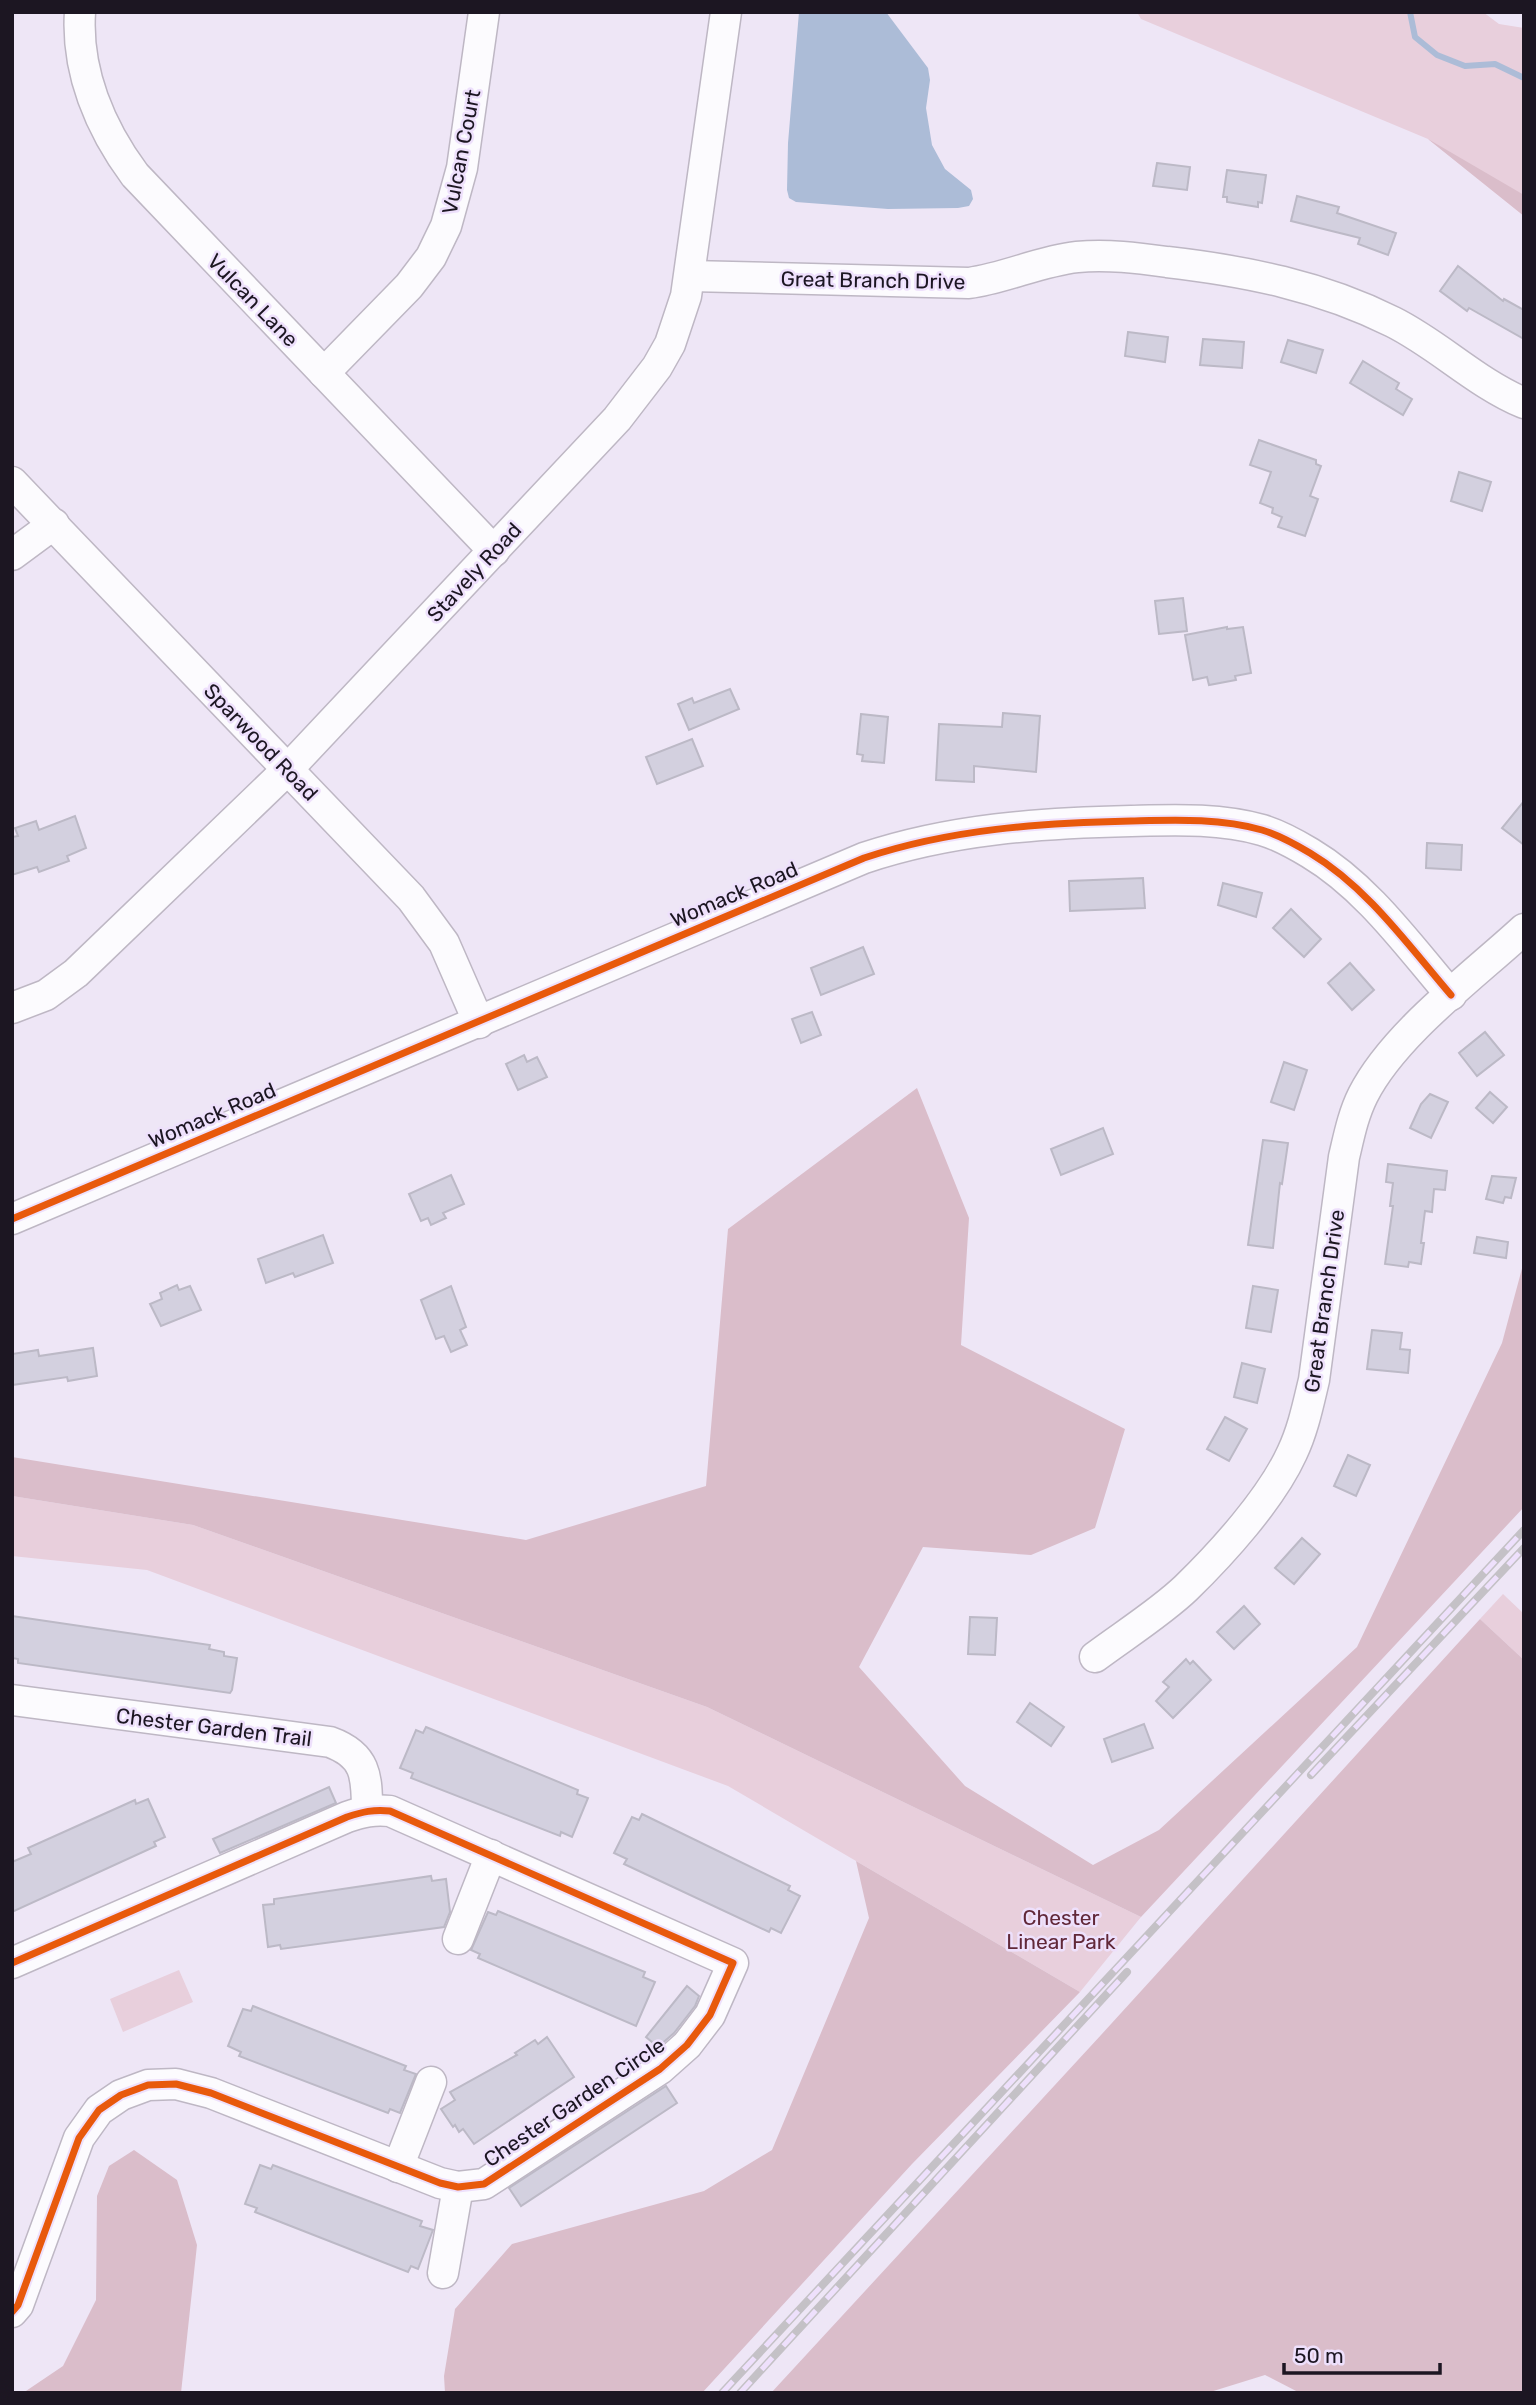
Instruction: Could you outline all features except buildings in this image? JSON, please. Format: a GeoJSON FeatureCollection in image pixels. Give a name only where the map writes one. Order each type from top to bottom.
{"type":"FeatureCollection","features":[{"type":"Feature","properties":{"kind":"street","name":"Vulcan Lane"},"geometry":{"type":"LineString","coordinates":[[80,12],[82,60],[90,91],[116,150],[158,201],[494,551]]}},
{"type":"Feature","properties":{"kind":"street","name":"Vulcan Court"},"geometry":{"type":"LineString","coordinates":[[324,373],[409,286],[431,257],[446,226],[456,199],[462,168],[484,12]]}},
{"type":"Feature","properties":{"kind":"street","name":"Stavely Road"},"geometry":{"type":"LineString","coordinates":[[12,1008],[46,995],[76,973],[287,770],[617,419],[657,367],[679,320],[690,276],[726,12]]}},
{"type":"Feature","properties":{"kind":"street","name":"Great Branch Drive"},"geometry":{"type":"LineString","coordinates":[[690,276],[935,284],[995,280],[1041,264],[1080,257],[1132,258],[1263,276],[1320,291],[1363,307],[1402,327],[1502,394],[1524,403]]}},
{"type":"Feature","properties":{"kind":"street","name":"Sparwood Road"},"geometry":{"type":"LineString","coordinates":[[12,482],[411,898],[444,943],[479,1023]]}},
{"type":"Feature","properties":{"kind":"street"},"geometry":{"type":"LineString","coordinates":[[12,555],[54,524]]}},
{"type":"Feature","properties":{"kind":"street","name":"Womack Road"},"geometry":{"type":"LineString","coordinates":[[12,1219],[864,858],[940,836],[1076,822],[1206,821],[1264,830],[1287,840],[1336,869],[1362,892],[1451,995]]}},
{"type":"Feature","properties":{"kind":"street","name":"Great Branch Drive"},"geometry":{"type":"LineString","coordinates":[[1096,1657],[1185,1590],[1253,1514],[1277,1481],[1293,1452],[1306,1416],[1314,1380],[1344,1157],[1351,1125],[1363,1095],[1381,1066],[1408,1034],[1524,929]]}},
{"type":"Feature","properties":{"kind":"street","name":"Chester Garden Trail"},"geometry":{"type":"LineString","coordinates":[[12,1700],[199,1727],[330,1742],[345,1748],[358,1760],[365,1773],[368,1788],[367,1810]]}},
{"type":"Feature","properties":{"kind":"street"},"geometry":{"type":"LineString","coordinates":[[12,1962],[163,1895],[367,1810]]}},
{"type":"Feature","properties":{"kind":"street","name":"Chester Garden Circle"},"geometry":{"type":"LineString","coordinates":[[12,2312],[18,2305],[79,2138],[99,2110],[121,2095],[148,2085],[176,2084],[211,2093],[440,2183],[458,2187],[484,2184],[660,2069],[687,2045],[710,2015],[733,1963],[390,1811],[367,1810]]}},
{"type":"Feature","properties":{"kind":"street"},"geometry":{"type":"LineString","coordinates":[[458,1939],[491,1855]]}},
{"type":"Feature","properties":{"kind":"street"},"geometry":{"type":"LineString","coordinates":[[398,2167],[431,2082]]}},
{"type":"Feature","properties":{"kind":"street"},"geometry":{"type":"LineString","coordinates":[[443,2273],[458,2187]]}},
{"type":"Feature","properties":{"kind":"green space"},"geometry":{"type":"Polygon","coordinates":[[[1137,12],[1483,12],[1499,24],[1524,28],[1524,216],[1428,139],[1141,19],[1137,12]]]}},
{"type":"Feature","properties":{"kind":"green space","name":"Chester Linear Park"},"geometry":{"type":"Polygon","coordinates":[[[12,1496],[193,1525],[707,1707],[1141,1917],[1080,1992],[728,1786],[147,1570],[12,1556],[12,1496]]]}},
{"type":"Feature","properties":{"kind":"green space"},"geometry":{"type":"Polygon","coordinates":[[[1503,1594],[1524,1614],[1524,1660],[1480,1619],[1503,1594]]]}},
{"type":"Feature","properties":{"kind":"green space"},"geometry":{"type":"Polygon","coordinates":[[[179,1970],[193,2002],[123,2032],[110,1999],[179,1970]]]}},
{"type":"Feature","properties":{"kind":"shaded area"},"geometry":{"type":"Polygon","coordinates":[[[1428,139],[1524,195],[1524,216],[1428,139]]]}},
{"type":"Feature","properties":{"kind":"shaded area"},"geometry":{"type":"Polygon","coordinates":[[[917,1088],[969,1218],[961,1345],[1125,1429],[1095,1528],[1031,1555],[923,1547],[859,1667],[965,1786],[1093,1865],[1159,1830],[1357,1647],[1502,1343],[1524,1261],[1524,1507],[1141,1917],[707,1707],[193,1525],[12,1496],[12,1457],[526,1540],[706,1486],[728,1229],[917,1088]]]}},
{"type":"Feature","properties":{"kind":"shaded area"},"geometry":{"type":"Polygon","coordinates":[[[1480,1619],[1524,1660],[1524,2393],[1300,2393],[1265,2375],[1207,2393],[771,2393],[1101,2035],[1480,1619]]]}},
{"type":"Feature","properties":{"kind":"shaded area"},"geometry":{"type":"Polygon","coordinates":[[[856,1861],[1080,1992],[912,2164],[702,2393],[445,2393],[444,2376],[455,2309],[512,2244],[704,2191],[772,2150],[869,1918],[856,1861]]]}},
{"type":"Feature","properties":{"kind":"shaded area"},"geometry":{"type":"Polygon","coordinates":[[[134,2150],[177,2180],[197,2245],[181,2393],[23,2393],[63,2366],[96,2300],[97,2196],[109,2166],[134,2150]]]}},
{"type":"Feature","properties":{"kind":"water"},"geometry":{"type":"Polygon","coordinates":[[[799,12],[886,12],[928,68],[930,80],[926,108],[932,145],[945,169],[971,190],[973,199],[969,206],[888,209],[796,202],[789,198],[788,143],[799,12]]]}},
{"type":"Feature","properties":{"kind":"waterway"},"geometry":{"type":"LineString","coordinates":[[1410,12],[1415,37],[1437,55],[1465,66],[1495,64],[1524,78]]}},
{"type":"Feature","properties":{"kind":"railway"},"geometry":{"type":"LineString","coordinates":[[722,2393],[1524,1530]]}},
{"type":"Feature","properties":{"kind":"railway"},"geometry":{"type":"LineString","coordinates":[[1311,1775],[1524,1548]]}},
{"type":"Feature","properties":{"kind":"railway"},"geometry":{"type":"LineString","coordinates":[[740,2393],[1127,1972]]}},
{"type":"Feature","properties":{"kind":"cycle path"},"geometry":{"type":"LineString","coordinates":[[12,1219],[864,858],[963,834],[1029,826],[1164,820],[1230,823],[1268,832],[1310,853],[1350,882],[1386,918],[1451,995]]}},
{"type":"Feature","properties":{"kind":"cycle path"},"geometry":{"type":"LineString","coordinates":[[12,1963],[347,1817],[379,1810],[390,1811],[733,1963],[710,2015],[687,2045],[660,2069],[484,2184],[458,2187],[440,2183],[211,2093],[176,2084],[148,2085],[121,2095],[99,2110],[79,2138],[18,2305],[12,2312]]}}]}
